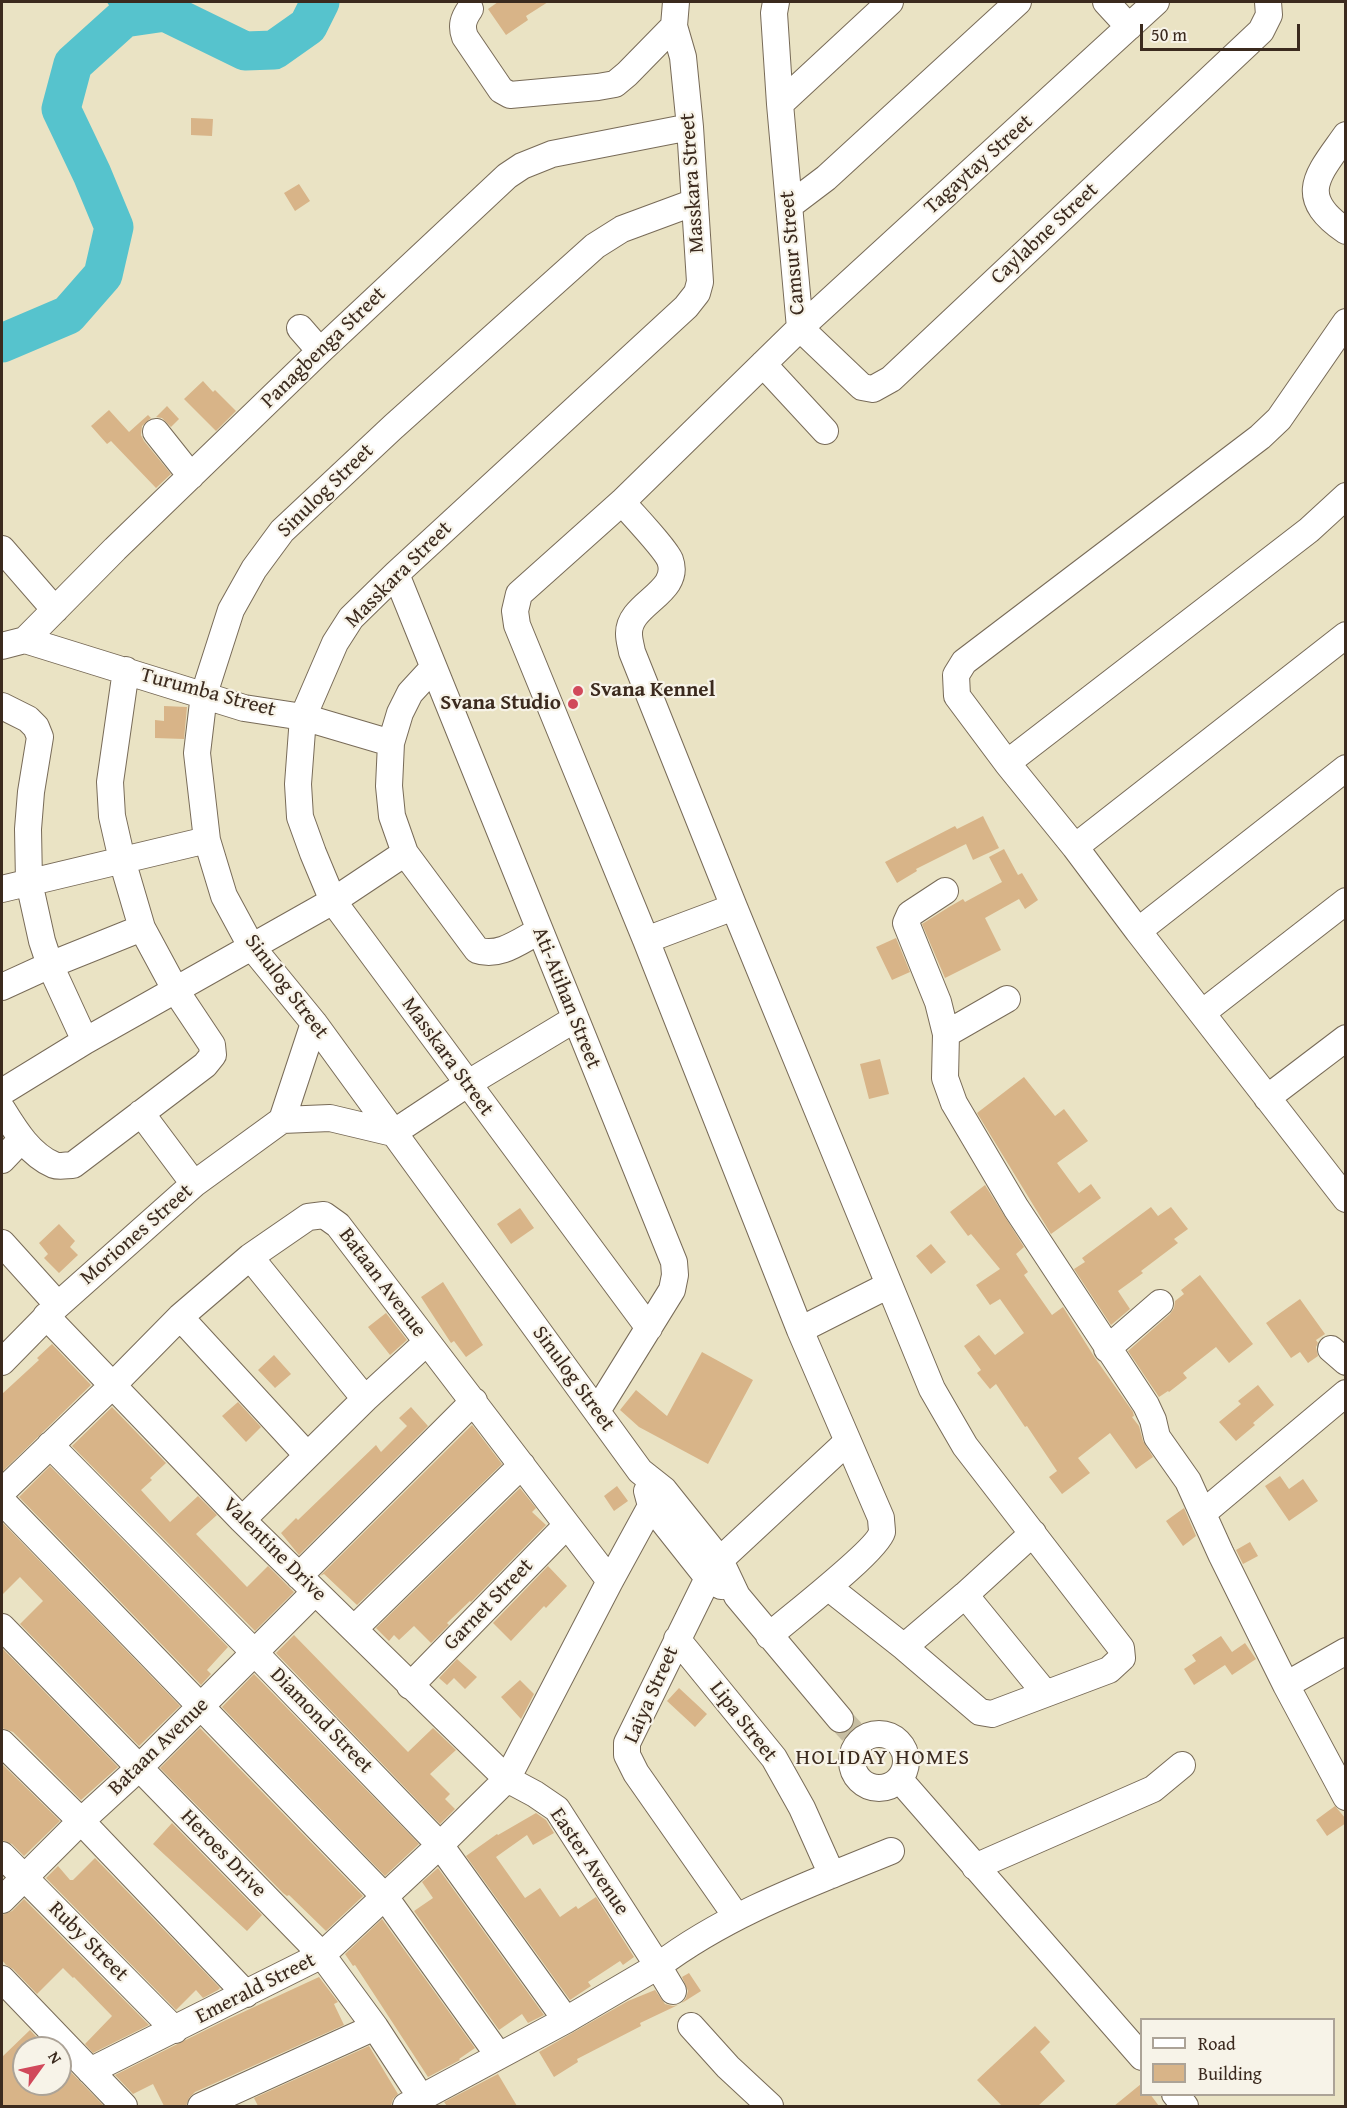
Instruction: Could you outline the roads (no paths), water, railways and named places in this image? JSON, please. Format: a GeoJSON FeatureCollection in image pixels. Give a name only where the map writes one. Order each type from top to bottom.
{"type":"FeatureCollection","features":[{"type":"Feature","properties":{"kind":"street","name":"Camsur Street"},"geometry":{"type":"LineString","coordinates":[[776,2],[774,13],[780,104],[800,328],[622,502],[519,594],[515,611],[517,625],[646,940],[800,1330],[881,1518],[882,1532],[873,1545],[828,1587]]}},
{"type":"Feature","properties":{"kind":"street"},"geometry":{"type":"LineString","coordinates":[[780,104],[890,2]]}},
{"type":"Feature","properties":{"kind":"street"},"geometry":{"type":"LineString","coordinates":[[789,206],[826,178],[1018,2]]}},
{"type":"Feature","properties":{"kind":"street"},"geometry":{"type":"LineString","coordinates":[[1106,2],[1130,27]]}},
{"type":"Feature","properties":{"kind":"street","name":"Tagaytay Street"},"geometry":{"type":"LineString","coordinates":[[800,328],[1156,2]]}},
{"type":"Feature","properties":{"kind":"street","name":"Caylabne Street"},"geometry":{"type":"LineString","coordinates":[[800,328],[862,387],[873,389],[891,379],[1261,31],[1269,15],[1268,2]]}},
{"type":"Feature","properties":{"kind":"street"},"geometry":{"type":"LineString","coordinates":[[470,9],[464,18],[462,30],[465,37],[501,90],[510,95],[615,84],[627,75],[675,14]]}},
{"type":"Feature","properties":{"kind":"street","name":"Masskara Street"},"geometry":{"type":"LineString","coordinates":[[649,1328],[333,901],[300,817],[298,784],[303,717],[335,644],[351,618],[686,307],[697,293],[700,282],[690,127],[683,57],[675,14]]}},
{"type":"Feature","properties":{"kind":"street","name":"Panagbenga Street"},"geometry":{"type":"LineString","coordinates":[[14,643],[55,610],[320,351],[507,176],[522,166],[552,154],[690,127]]}},
{"type":"Feature","properties":{"kind":"street"},"geometry":{"type":"LineString","coordinates":[[1346,135],[1318,174],[1315,186],[1318,204],[1329,219],[1346,231]]}},
{"type":"Feature","properties":{"kind":"street","name":"Sinulog Street"},"geometry":{"type":"LineString","coordinates":[[658,1498],[314,1023],[251,946],[224,896],[207,840],[197,753],[204,694],[231,610],[254,569],[282,531],[595,246],[622,229],[695,202]]}},
{"type":"Feature","properties":{"kind":"street"},"geometry":{"type":"LineString","coordinates":[[1341,1184],[1267,1098],[1075,847],[1007,764],[957,696],[956,675],[964,662],[1260,437],[1278,419],[1346,322]]}},
{"type":"Feature","properties":{"kind":"street"},"geometry":{"type":"LineString","coordinates":[[300,328],[320,351]]}},
{"type":"Feature","properties":{"kind":"street"},"geometry":{"type":"LineString","coordinates":[[763,364],[825,431]]}},
{"type":"Feature","properties":{"kind":"street"},"geometry":{"type":"LineString","coordinates":[[156,432],[191,476]]}},
{"type":"Feature","properties":{"kind":"street"},"geometry":{"type":"LineString","coordinates":[[1007,764],[1310,530],[1346,496]]}},
{"type":"Feature","properties":{"kind":"street"},"geometry":{"type":"LineString","coordinates":[[622,502],[669,558],[672,572],[667,584],[632,620],[628,633],[633,652],[734,907],[932,1389],[965,1446],[1121,1648],[1122,1659],[1109,1670],[992,1714],[980,1712],[904,1647],[828,1587],[769,1635]]}},
{"type":"Feature","properties":{"kind":"street"},"geometry":{"type":"LineString","coordinates":[[2,549],[55,610]]}},
{"type":"Feature","properties":{"kind":"street","name":"Ati-Atihan Street"},"geometry":{"type":"LineString","coordinates":[[396,574],[674,1262],[675,1275],[672,1290],[597,1411]]}},
{"type":"Feature","properties":{"kind":"street"},"geometry":{"type":"LineString","coordinates":[[1075,847],[1346,635]]}},
{"type":"Feature","properties":{"kind":"street","name":"Turumba Street"},"geometry":{"type":"LineString","coordinates":[[14,643],[126,670],[244,708],[303,717],[391,742]]}},
{"type":"Feature","properties":{"kind":"street"},"geometry":{"type":"LineString","coordinates":[[433,668],[410,693],[400,713],[391,742],[389,786],[392,816],[405,853],[477,950],[488,954],[503,950],[539,930]]}},
{"type":"Feature","properties":{"kind":"street"},"geometry":{"type":"LineString","coordinates":[[2,1109],[21,1140],[56,1166],[73,1165],[205,1065],[213,1055],[212,1045],[176,991],[142,928],[112,816],[110,782],[126,670]]}},
{"type":"Feature","properties":{"kind":"street"},"geometry":{"type":"LineString","coordinates":[[2,706],[28,719],[36,726],[40,737],[31,792],[29,882],[42,941],[50,965],[85,1041]]}},
{"type":"Feature","properties":{"kind":"street"},"geometry":{"type":"LineString","coordinates":[[1138,931],[1346,768]]}},
{"type":"Feature","properties":{"kind":"street"},"geometry":{"type":"LineString","coordinates":[[2,890],[207,840]]}},
{"type":"Feature","properties":{"kind":"street"},"geometry":{"type":"LineString","coordinates":[[2,1092],[85,1041],[333,901],[405,853]]}},
{"type":"Feature","properties":{"kind":"street"},"geometry":{"type":"LineString","coordinates":[[945,891],[910,914],[906,923],[938,1002],[946,1034],[945,1078],[954,1103],[1016,1208],[1146,1405],[1160,1443],[1188,1481],[1221,1554],[1286,1685],[1346,1797]]}},
{"type":"Feature","properties":{"kind":"street"},"geometry":{"type":"LineString","coordinates":[[1202,1013],[1346,902]]}},
{"type":"Feature","properties":{"kind":"street"},"geometry":{"type":"LineString","coordinates":[[646,940],[734,907]]}},
{"type":"Feature","properties":{"kind":"street"},"geometry":{"type":"LineString","coordinates":[[2,987],[142,928]]}},
{"type":"Feature","properties":{"kind":"street"},"geometry":{"type":"LineString","coordinates":[[946,1034],[1007,999]]}},
{"type":"Feature","properties":{"kind":"street"},"geometry":{"type":"LineString","coordinates":[[314,1023],[282,1120],[330,1118],[393,1133],[467,1084],[574,1019]]}},
{"type":"Feature","properties":{"kind":"street"},"geometry":{"type":"LineString","coordinates":[[1267,1098],[1346,1038]]}},
{"type":"Feature","properties":{"kind":"street"},"geometry":{"type":"LineString","coordinates":[[141,1113],[194,1184]]}},
{"type":"Feature","properties":{"kind":"street","name":"Moriones Street"},"geometry":{"type":"LineString","coordinates":[[2,1362],[52,1311],[194,1184],[282,1120]]}},
{"type":"Feature","properties":{"kind":"street"},"geometry":{"type":"LineString","coordinates":[[2,1160],[21,1140]]}},
{"type":"Feature","properties":{"kind":"street","name":"Bataan Avenue"},"geometry":{"type":"LineString","coordinates":[[2,1492],[114,1385],[180,1317],[250,1257],[308,1217],[324,1215],[338,1225],[610,1581]]}},
{"type":"Feature","properties":{"kind":"street","name":"Valentine Drive"},"geometry":{"type":"LineString","coordinates":[[2,1243],[52,1311],[114,1385],[242,1520],[507,1779]]}},
{"type":"Feature","properties":{"kind":"street"},"geometry":{"type":"LineString","coordinates":[[250,1257],[365,1399]]}},
{"type":"Feature","properties":{"kind":"street"},"geometry":{"type":"LineString","coordinates":[[800,1330],[889,1285]]}},
{"type":"Feature","properties":{"kind":"street"},"geometry":{"type":"LineString","coordinates":[[1107,1349],[1160,1303]]}},
{"type":"Feature","properties":{"kind":"street"},"geometry":{"type":"LineString","coordinates":[[180,1317],[307,1455]]}},
{"type":"Feature","properties":{"kind":"street"},"geometry":{"type":"LineString","coordinates":[[242,1520],[365,1399],[427,1342]]}},
{"type":"Feature","properties":{"kind":"street"},"geometry":{"type":"LineString","coordinates":[[1203,1514],[1346,1393]]}},
{"type":"Feature","properties":{"kind":"street","name":"Bataan Avenue"},"geometry":{"type":"LineString","coordinates":[[2,1900],[255,1653],[307,1584],[474,1401]]}},
{"type":"Feature","properties":{"kind":"street"},"geometry":{"type":"LineString","coordinates":[[714,1569],[847,1442]]}},
{"type":"Feature","properties":{"kind":"street","name":"Diamond Street"},"geometry":{"type":"LineString","coordinates":[[50,1445],[440,1845],[566,2020]]}},
{"type":"Feature","properties":{"kind":"street"},"geometry":{"type":"LineString","coordinates":[[354,1629],[522,1465]]}},
{"type":"Feature","properties":{"kind":"street"},"geometry":{"type":"LineString","coordinates":[[507,1779],[610,1581],[658,1498],[714,1569],[851,1731],[852,1765],[856,1777],[866,1785],[878,1789],[890,1787],[900,1780],[906,1769],[907,1757],[903,1745],[893,1737],[881,1733],[869,1735],[851,1731]]}},
{"type":"Feature","properties":{"kind":"street"},"geometry":{"type":"LineString","coordinates":[[2,1501],[385,1897],[499,2056]]}},
{"type":"Feature","properties":{"kind":"street","name":"Garnet Street"},"geometry":{"type":"LineString","coordinates":[[410,1686],[567,1525]]}},
{"type":"Feature","properties":{"kind":"street"},"geometry":{"type":"LineString","coordinates":[[904,1647],[1033,1533]]}},
{"type":"Feature","properties":{"kind":"street","name":"Laiya Street"},"geometry":{"type":"LineString","coordinates":[[714,1569],[627,1743],[627,1755],[636,1773],[736,1917]]}},
{"type":"Feature","properties":{"kind":"street"},"geometry":{"type":"LineString","coordinates":[[965,1595],[1045,1693]]}},
{"type":"Feature","properties":{"kind":"street","name":"Heroes Drive"},"geometry":{"type":"LineString","coordinates":[[2,1627],[322,1955],[375,2027],[414,2103]]}},
{"type":"Feature","properties":{"kind":"street","name":"Lipa Street"},"geometry":{"type":"LineString","coordinates":[[677,1639],[774,1758],[802,1808],[832,1875]]}},
{"type":"Feature","properties":{"kind":"street"},"geometry":{"type":"LineString","coordinates":[[1286,1685],[1346,1651]]}},
{"type":"Feature","properties":{"kind":"street"},"geometry":{"type":"LineString","coordinates":[[2,1743],[81,1821],[246,1994]]}},
{"type":"Feature","properties":{"kind":"street"},"geometry":{"type":"LineString","coordinates":[[975,1867],[1153,1789],[1182,1765]]}},
{"type":"Feature","properties":{"kind":"street","name":"Emerald Street"},"geometry":{"type":"LineString","coordinates":[[90,2071],[322,1955],[507,1779]]}},
{"type":"Feature","properties":{"kind":"street","name":"Easter Avenue"},"geometry":{"type":"LineString","coordinates":[[507,1779],[557,1809],[673,1991]]}},
{"type":"Feature","properties":{"kind":"street"},"geometry":{"type":"LineString","coordinates":[[900,1780],[1140,2055]]}},
{"type":"Feature","properties":{"kind":"street"},"geometry":{"type":"LineString","coordinates":[[414,2103],[566,2020],[736,1917],[891,1851]]}},
{"type":"Feature","properties":{"kind":"street","name":"Ruby Street"},"geometry":{"type":"LineString","coordinates":[[2,1855],[175,2030]]}},
{"type":"Feature","properties":{"kind":"street"},"geometry":{"type":"LineString","coordinates":[[2,1979],[124,2106]]}},
{"type":"Feature","properties":{"kind":"street"},"geometry":{"type":"LineString","coordinates":[[691,2026],[728,2067],[770,2106]]}},
{"type":"Feature","properties":{"kind":"street"},"geometry":{"type":"LineString","coordinates":[[201,2106],[375,2027]]}},
{"type":"Feature","properties":{"kind":"waterway"},"geometry":{"type":"LineString","coordinates":[[111,2],[124,18]]}},
{"type":"Feature","properties":{"kind":"waterway"},"geometry":{"type":"LineString","coordinates":[[2,343],[68,315],[103,275],[114,227],[61,109],[73,64],[124,18],[165,12],[245,51],[274,50],[308,26],[320,2]]}},
{"type":"Feature","properties":{"kind":"tunnel"},"geometry":{"type":"LineString","coordinates":[[840,1719],[852,1732]]}},
{"type":"Feature","properties":{"kind":"place","name":"Svana Kennel"},"geometry":{"type":"Point","coordinates":[578,691]}},
{"type":"Feature","properties":{"kind":"place","name":"Svana Studio"},"geometry":{"type":"Point","coordinates":[573,704]}},
{"type":"Feature","properties":{"kind":"district","name":"HOLIDAY HOMES"},"geometry":{"type":"Point","coordinates":[883,1758]}}]}
